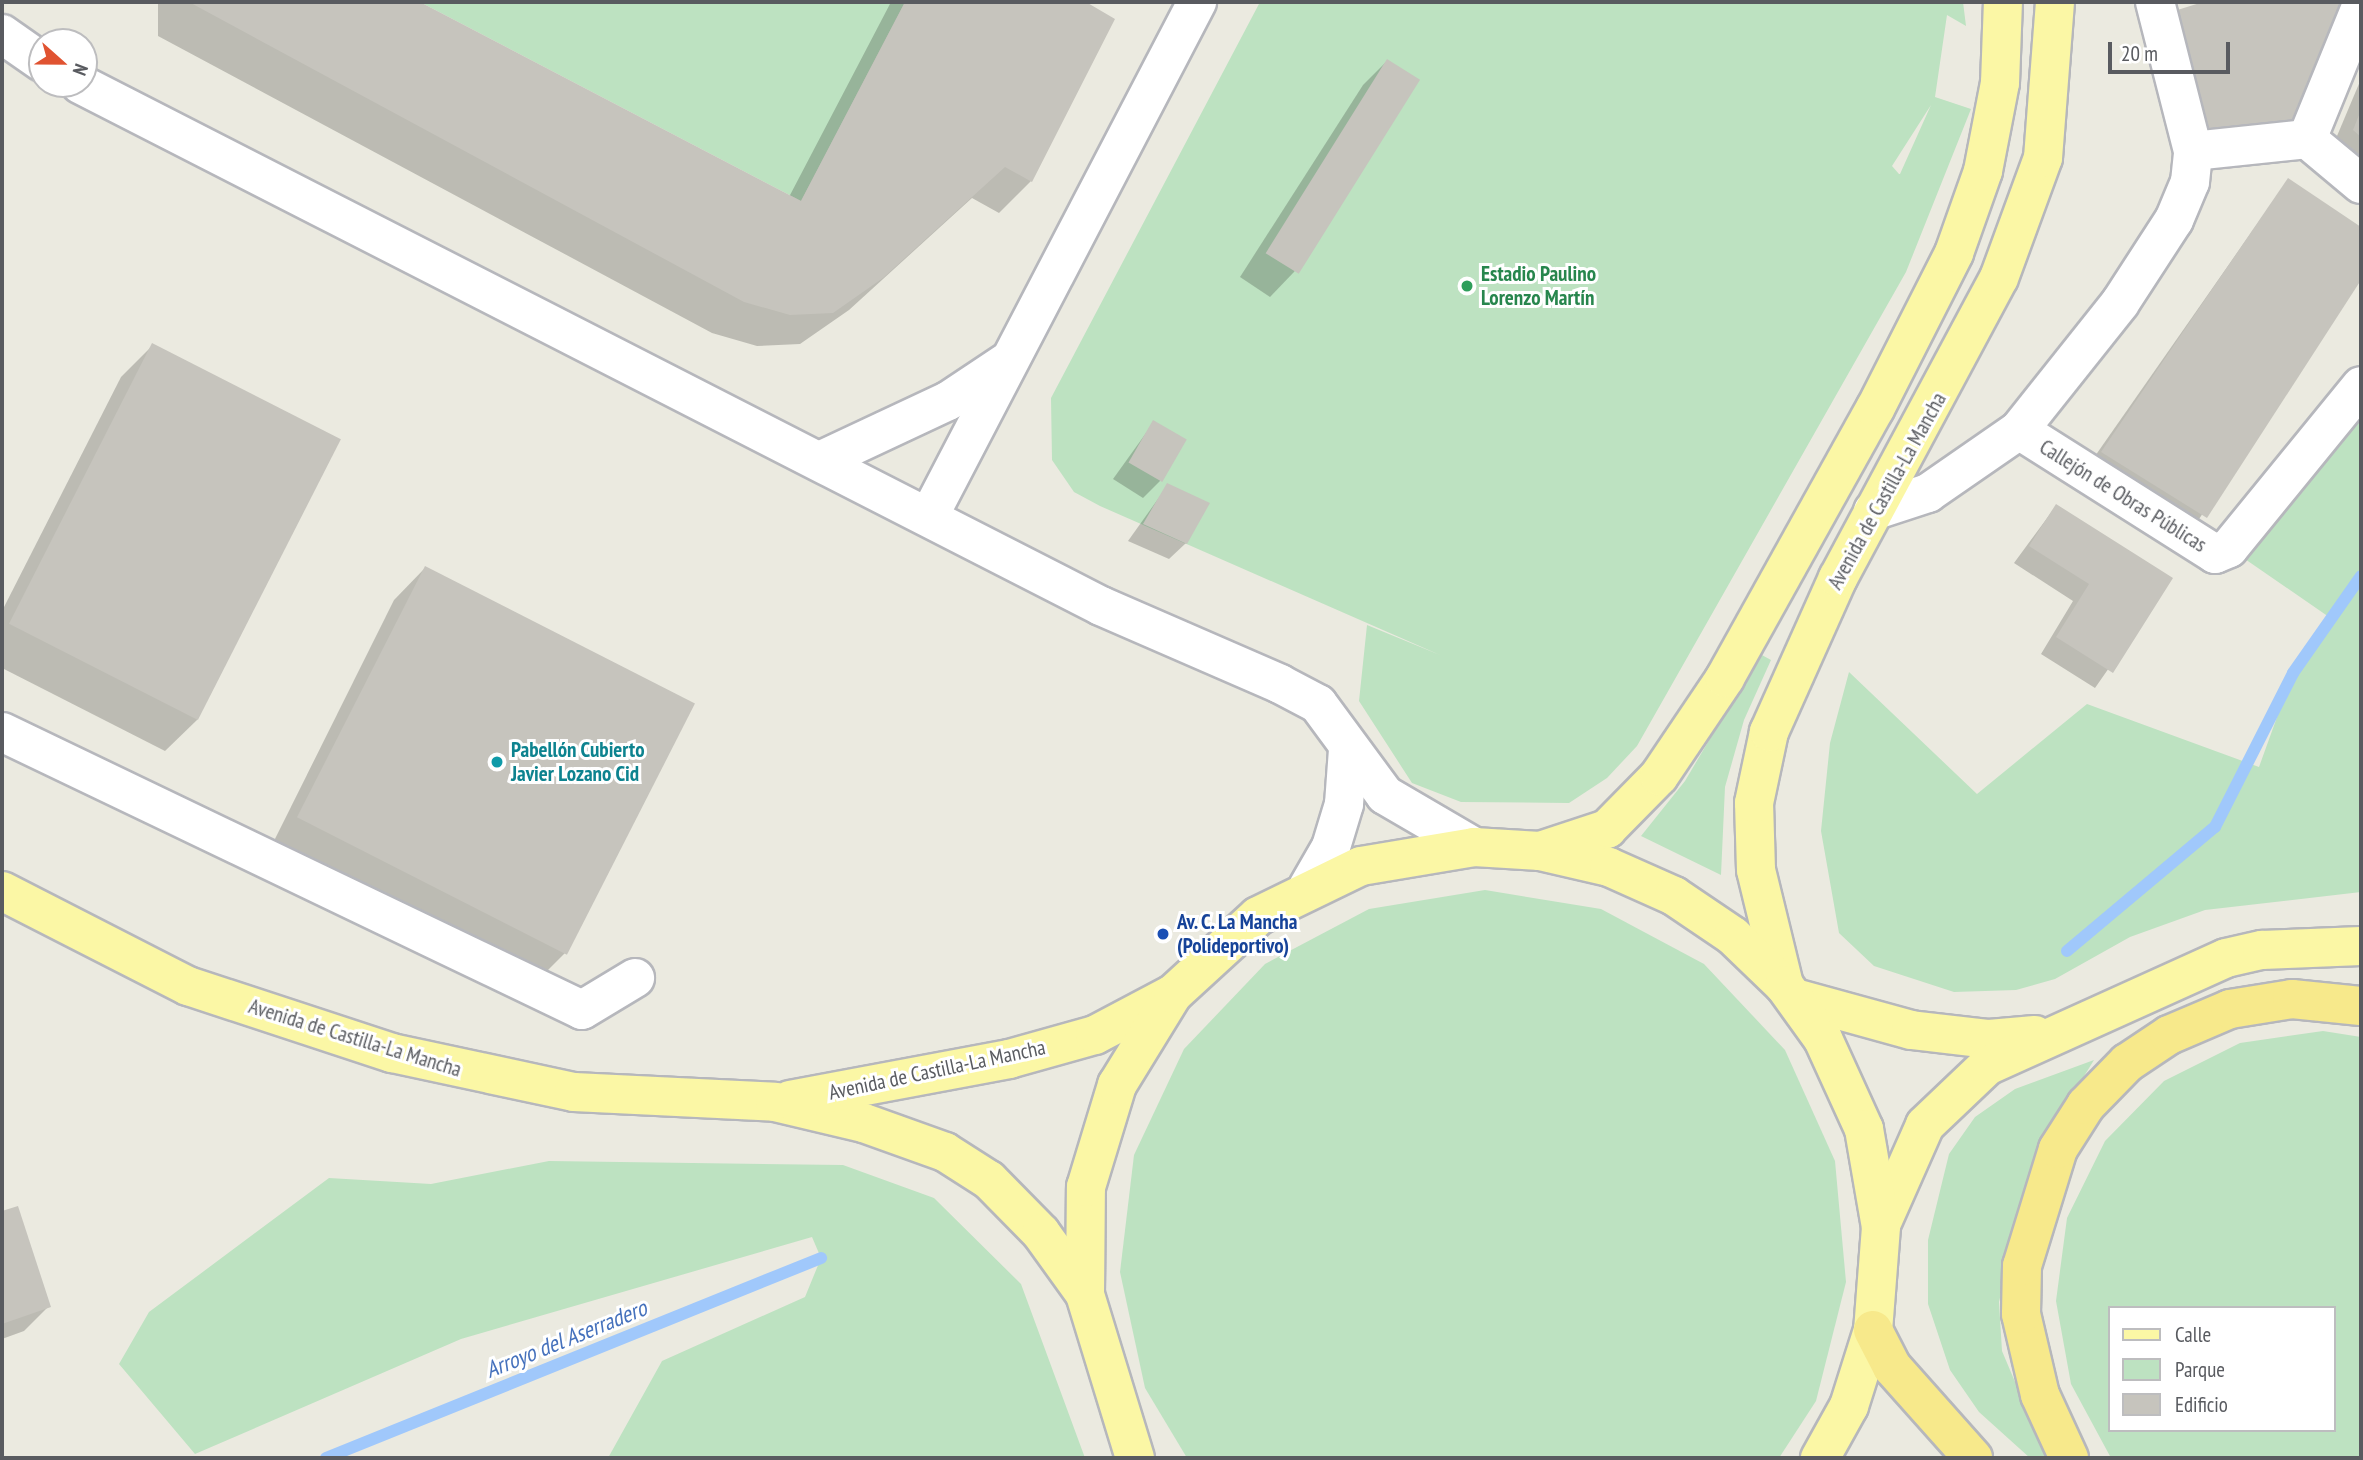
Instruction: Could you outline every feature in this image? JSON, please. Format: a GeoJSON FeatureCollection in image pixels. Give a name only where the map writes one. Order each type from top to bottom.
{"type":"FeatureCollection","features":[{"type":"Feature","properties":{"kind":"highway"},"geometry":{"type":"LineString","coordinates":[[2069,1458],[2040,1395],[2021,1314],[2022,1266],[2058,1149],[2086,1105],[2127,1063],[2169,1035],[2230,1009],[2292,999],[2361,1006]]}},
{"type":"Feature","properties":{"kind":"highway"},"geometry":{"type":"LineString","coordinates":[[1873,1330],[1892,1367],[1973,1458]]}},
{"type":"Feature","properties":{"kind":"main road"},"geometry":{"type":"LineString","coordinates":[[1540,851],[1607,829],[1659,776],[1725,678],[1875,409],[1954,253],[1983,171],[2000,83],[2003,2]]}},
{"type":"Feature","properties":{"kind":"main road","name":"Avenida de Castilla-La Mancha"},"geometry":{"type":"LineString","coordinates":[[1789,991],[1756,870],[1754,803],[1788,680],[1873,511],[1967,345],[2021,220],[2047,134],[2055,2]]}},
{"type":"Feature","properties":{"kind":"main road"},"geometry":{"type":"LineString","coordinates":[[1135,1458],[1085,1294],[1086,1187],[1117,1085],[1173,994],[1258,916],[1308,887],[1362,866],[1474,847],[1540,851],[1609,867],[1674,896],[1733,936],[1789,991],[1847,1083],[1864,1129],[1881,1227],[1873,1330],[1849,1406],[1820,1458]]}},
{"type":"Feature","properties":{"kind":"main road","name":"Avenida de Castilla-La Mancha"},"geometry":{"type":"LineString","coordinates":[[2,891],[188,986],[393,1053],[574,1092],[775,1102],[864,1123],[945,1152],[989,1180],[1015,1206],[1085,1294]]}},
{"type":"Feature","properties":{"kind":"main road"},"geometry":{"type":"LineString","coordinates":[[1881,1227],[1908,1155],[1960,1086],[1987,1066],[2226,958],[2262,950],[2361,946]]}},
{"type":"Feature","properties":{"kind":"main road"},"geometry":{"type":"LineString","coordinates":[[1789,991],[1855,1018],[1961,1037],[2068,1031]]}},
{"type":"Feature","properties":{"kind":"main road","name":"Avenida de Castilla-La Mancha"},"geometry":{"type":"LineString","coordinates":[[775,1102],[1021,1056],[1095,1035],[1173,994]]}},
{"type":"Feature","properties":{"kind":"street"},"geometry":{"type":"LineString","coordinates":[[929,516],[979,426],[1005,363],[1197,2]]}},
{"type":"Feature","properties":{"kind":"street"},"geometry":{"type":"LineString","coordinates":[[1873,511],[1928,492],[2019,430],[2120,303],[2174,220],[2190,182],[2193,151],[2155,2]]}},
{"type":"Feature","properties":{"kind":"street"},"geometry":{"type":"LineString","coordinates":[[2307,139],[2361,6]]}},
{"type":"Feature","properties":{"kind":"street"},"geometry":{"type":"LineString","coordinates":[[2,34],[28,52]]}},
{"type":"Feature","properties":{"kind":"street"},"geometry":{"type":"LineString","coordinates":[[98,93],[822,460],[1101,606],[1318,704],[1348,750],[1385,795],[1431,828],[1474,847]]}},
{"type":"Feature","properties":{"kind":"street"},"geometry":{"type":"LineString","coordinates":[[2193,151],[2307,139],[2361,184]]}},
{"type":"Feature","properties":{"kind":"street"},"geometry":{"type":"LineString","coordinates":[[822,460],[887,434],[1005,363]]}},
{"type":"Feature","properties":{"kind":"street","name":"Callejón de Obras Públicas"},"geometry":{"type":"LineString","coordinates":[[2019,430],[2215,554],[2229,548],[2361,386]]}},
{"type":"Feature","properties":{"kind":"street"},"geometry":{"type":"LineString","coordinates":[[2,732],[582,1010],[635,978]]}},
{"type":"Feature","properties":{"kind":"street"},"geometry":{"type":"LineString","coordinates":[[1308,887],[1331,847],[1344,803],[1348,750]]}},
{"type":"Feature","properties":{"kind":"green space"},"geometry":{"type":"Polygon","coordinates":[[[420,2],[905,2],[801,201],[420,2]]]}},
{"type":"Feature","properties":{"kind":"green space","name":"Estadio Paulino Lorenzo Martín"},"geometry":{"type":"Polygon","coordinates":[[[1260,2],[1963,2],[1966,26],[1947,15],[1935,97],[1971,109],[1906,272],[1637,746],[1607,778],[1569,803],[1461,802],[1412,783],[1359,701],[1367,625],[1440,655],[1100,506],[1074,492],[1052,460],[1051,398],[1260,2]],[[1931,105],[1892,166],[1900,174],[1931,105]]]}},
{"type":"Feature","properties":{"kind":"green space"},"geometry":{"type":"Polygon","coordinates":[[[2361,383],[2361,892],[2205,910],[2130,937],[2055,979],[2016,990],[1954,992],[1874,966],[1839,933],[1821,831],[1830,743],[1849,672],[1977,794],[2087,704],[2259,767],[2293,673],[2329,617],[2229,548],[2361,383]]]}},
{"type":"Feature","properties":{"kind":"green space"},"geometry":{"type":"Polygon","coordinates":[[[1760,654],[1771,660],[1744,720],[1725,787],[1721,875],[1641,836],[1685,781],[1760,654]]]}},
{"type":"Feature","properties":{"kind":"green space"},"geometry":{"type":"Polygon","coordinates":[[[1485,890],[1601,909],[1704,964],[1785,1050],[1835,1161],[1846,1282],[1816,1401],[1779,1458],[1187,1458],[1145,1388],[1120,1272],[1134,1155],[1184,1049],[1265,964],[1369,909],[1485,890]]]}},
{"type":"Feature","properties":{"kind":"green space"},"geometry":{"type":"Polygon","coordinates":[[[2323,1031],[2361,1037],[2361,1458],[2111,1458],[2071,1384],[2056,1301],[2067,1218],[2105,1141],[2164,1081],[2240,1043],[2323,1031]]]}},
{"type":"Feature","properties":{"kind":"green space"},"geometry":{"type":"Polygon","coordinates":[[[2094,1060],[2033,1159],[1999,1302],[2002,1351],[2047,1458],[2030,1458],[1979,1412],[1950,1370],[1928,1304],[1928,1240],[1949,1154],[1975,1117],[2015,1089],[2094,1060]]]}},
{"type":"Feature","properties":{"kind":"green space"},"geometry":{"type":"Polygon","coordinates":[[[549,1161],[843,1165],[934,1198],[1021,1284],[1085,1458],[608,1458],[662,1361],[805,1297],[821,1258],[812,1237],[461,1339],[195,1454],[119,1364],[149,1312],[329,1178],[431,1184],[549,1161]]]}},
{"type":"Feature","properties":{"kind":"building"},"geometry":{"type":"Polygon","coordinates":[[[189,2],[420,2],[801,201],[905,2],[1086,2],[1115,19],[1032,182],[1005,167],[883,278],[833,313],[790,315],[744,302],[189,2]]]}},
{"type":"Feature","properties":{"kind":"building"},"geometry":{"type":"Polygon","coordinates":[[[2203,2],[2346,2],[2297,128],[2209,137],[2171,12],[2203,2]]]}},
{"type":"Feature","properties":{"kind":"building"},"geometry":{"type":"Polygon","coordinates":[[[1387,59],[1420,80],[1299,274],[1266,253],[1387,59]]]}},
{"type":"Feature","properties":{"kind":"building"},"geometry":{"type":"Polygon","coordinates":[[[2361,110],[2361,137],[2353,130],[2361,110]]]}},
{"type":"Feature","properties":{"kind":"building"},"geometry":{"type":"Polygon","coordinates":[[[2288,178],[2361,227],[2361,280],[2207,518],[2101,452],[2288,178]]]}},
{"type":"Feature","properties":{"kind":"building"},"geometry":{"type":"Polygon","coordinates":[[[152,343],[341,439],[198,720],[9,624],[152,343]]]}},
{"type":"Feature","properties":{"kind":"building"},"geometry":{"type":"Polygon","coordinates":[[[1153,420],[1187,440],[1162,482],[1128,462],[1153,420]]]}},
{"type":"Feature","properties":{"kind":"building"},"geometry":{"type":"Polygon","coordinates":[[[1167,483],[1210,503],[1187,544],[1143,524],[1167,483]]]}},
{"type":"Feature","properties":{"kind":"building"},"geometry":{"type":"Polygon","coordinates":[[[2056,504],[2173,578],[2113,673],[2056,637],[2089,584],[2029,546],[2056,504]]]}},
{"type":"Feature","properties":{"kind":"building","name":"Pabellón Cubierto Javier Lozano Cid"},"geometry":{"type":"Polygon","coordinates":[[[425,566],[695,704],[567,955],[297,817],[425,566]]]}},
{"type":"Feature","properties":{"kind":"building"},"geometry":{"type":"Polygon","coordinates":[[[18,1206],[51,1307],[2,1324],[2,1211],[18,1206]]]}},
{"type":"Feature","properties":{"kind":"waterway"},"geometry":{"type":"LineString","coordinates":[[2067,951],[2215,827],[2293,673],[2361,576]]}},
{"type":"Feature","properties":{"kind":"waterway","name":"Arroyo del Aserradero"},"geometry":{"type":"LineString","coordinates":[[326,1458],[821,1258]]}},
{"type":"Feature","properties":{"kind":"place","name":"Estadio Paulino Lorenzo Martín"},"geometry":{"type":"Point","coordinates":[1467,286]}},
{"type":"Feature","properties":{"kind":"place","name":"Pabellón Cubierto Javier Lozano Cid"},"geometry":{"type":"Point","coordinates":[497,762]}},
{"type":"Feature","properties":{"kind":"place","name":"Av. C. La Mancha (Polideportivo)"},"geometry":{"type":"Point","coordinates":[1163,934]}}]}
